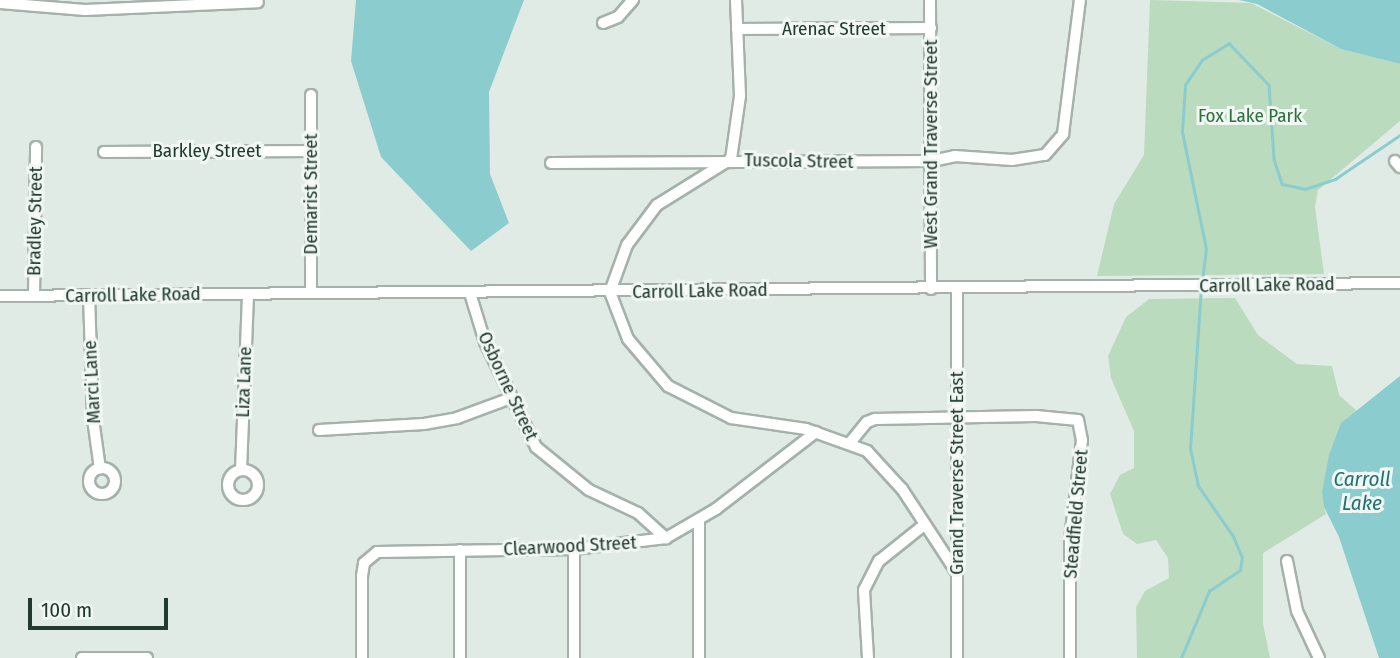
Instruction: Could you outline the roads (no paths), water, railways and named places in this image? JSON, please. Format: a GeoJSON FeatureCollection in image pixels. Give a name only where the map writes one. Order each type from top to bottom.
{"type":"FeatureCollection","features":[{"type":"Feature","properties":{"kind":"street"},"geometry":{"type":"LineString","coordinates":[[603,23],[618,17],[634,0]]}},
{"type":"Feature","properties":{"kind":"street"},"geometry":{"type":"LineString","coordinates":[[736,0],[740,96],[731,159],[705,172],[650,212],[627,245],[610,292],[628,339],[668,386],[731,418],[817,432],[867,451],[902,489],[957,573]]}},
{"type":"Feature","properties":{"kind":"street","name":"West Grand Traverse Street"},"geometry":{"type":"LineString","coordinates":[[930,0],[931,289]]}},
{"type":"Feature","properties":{"kind":"street","name":"Tuscola Street"},"geometry":{"type":"LineString","coordinates":[[551,163],[731,159],[932,161],[955,156],[1012,160],[1045,155],[1063,134],[1080,0]]}},
{"type":"Feature","properties":{"kind":"street"},"geometry":{"type":"LineString","coordinates":[[0,3],[85,5],[258,2]]}},
{"type":"Feature","properties":{"kind":"street","name":"Arenac Street"},"geometry":{"type":"LineString","coordinates":[[737,29],[932,28]]}},
{"type":"Feature","properties":{"kind":"street","name":"Demarist Street"},"geometry":{"type":"LineString","coordinates":[[311,95],[312,293]]}},
{"type":"Feature","properties":{"kind":"street","name":"Bradley Street"},"geometry":{"type":"LineString","coordinates":[[33,296],[36,147]]}},
{"type":"Feature","properties":{"kind":"street","name":"Barkley Street"},"geometry":{"type":"LineString","coordinates":[[104,152],[311,151]]}},
{"type":"Feature","properties":{"kind":"street","name":"Carroll Lake Road"},"geometry":{"type":"LineString","coordinates":[[0,296],[1400,283]]}},
{"type":"Feature","properties":{"kind":"street","name":"Grand Traverse Street East"},"geometry":{"type":"LineString","coordinates":[[957,289],[957,658]]}},
{"type":"Feature","properties":{"kind":"street","name":"Osborne Street"},"geometry":{"type":"LineString","coordinates":[[470,293],[485,342],[536,447],[589,490],[638,513],[666,538]]}},
{"type":"Feature","properties":{"kind":"street","name":"Liza Lane"},"geometry":{"type":"LineString","coordinates":[[242,470],[248,294]]}},
{"type":"Feature","properties":{"kind":"street","name":"Marci Lane"},"geometry":{"type":"LineString","coordinates":[[89,296],[93,419],[100,469]]}},
{"type":"Feature","properties":{"kind":"street"},"geometry":{"type":"LineString","coordinates":[[319,429],[424,424],[457,418],[511,398]]}},
{"type":"Feature","properties":{"kind":"street","name":"Steadfield Street"},"geometry":{"type":"LineString","coordinates":[[956,419],[1071,417],[1077,420],[1082,440],[1070,539],[1070,658]]}},
{"type":"Feature","properties":{"kind":"street"},"geometry":{"type":"LineString","coordinates":[[849,444],[867,422],[875,419],[956,419]]}},
{"type":"Feature","properties":{"kind":"street","name":"Clearwood Street"},"geometry":{"type":"LineString","coordinates":[[362,658],[361,590],[364,563],[377,552],[575,549],[666,538],[699,519],[817,432]]}},
{"type":"Feature","properties":{"kind":"street"},"geometry":{"type":"LineString","coordinates":[[699,519],[699,658]]}},
{"type":"Feature","properties":{"kind":"street"},"geometry":{"type":"LineString","coordinates":[[868,658],[864,590],[879,561],[924,525]]}},
{"type":"Feature","properties":{"kind":"street"},"geometry":{"type":"LineString","coordinates":[[575,549],[575,658]]}},
{"type":"Feature","properties":{"kind":"street"},"geometry":{"type":"LineString","coordinates":[[460,550],[460,658]]}},
{"type":"Feature","properties":{"kind":"street"},"geometry":{"type":"LineString","coordinates":[[1287,561],[1297,611],[1319,658]]}},
{"type":"Feature","properties":{"kind":"street"},"geometry":{"type":"LineString","coordinates":[[82,658],[147,658]]}},
{"type":"Feature","properties":{"kind":"water"},"geometry":{"type":"Polygon","coordinates":[[[356,0],[524,0],[489,92],[490,174],[509,223],[471,251],[381,157],[351,61],[356,0]]]}},
{"type":"Feature","properties":{"kind":"water"},"geometry":{"type":"Polygon","coordinates":[[[1239,0],[1400,0],[1400,64],[1341,49],[1257,4],[1239,0]]]}},
{"type":"Feature","properties":{"kind":"water","name":"Carroll Lake"},"geometry":{"type":"Polygon","coordinates":[[[1400,376],[1400,658],[1379,658],[1339,537],[1324,507],[1322,492],[1329,455],[1341,423],[1400,376]]]}},
{"type":"Feature","properties":{"kind":"waterway"},"geometry":{"type":"LineString","coordinates":[[1202,281],[1206,249],[1182,132],[1185,85],[1202,60],[1229,43],[1269,85],[1274,159],[1282,184],[1305,189],[1335,179],[1400,135]]}},
{"type":"Feature","properties":{"kind":"waterway"},"geometry":{"type":"LineString","coordinates":[[1181,658],[1209,591],[1240,570],[1242,558],[1232,535],[1198,486],[1190,449],[1201,288]]}},
{"type":"Feature","properties":{"kind":"park label","name":"Fox Lake Park"},"geometry":{"type":"Point","coordinates":[1250,116]}}]}
